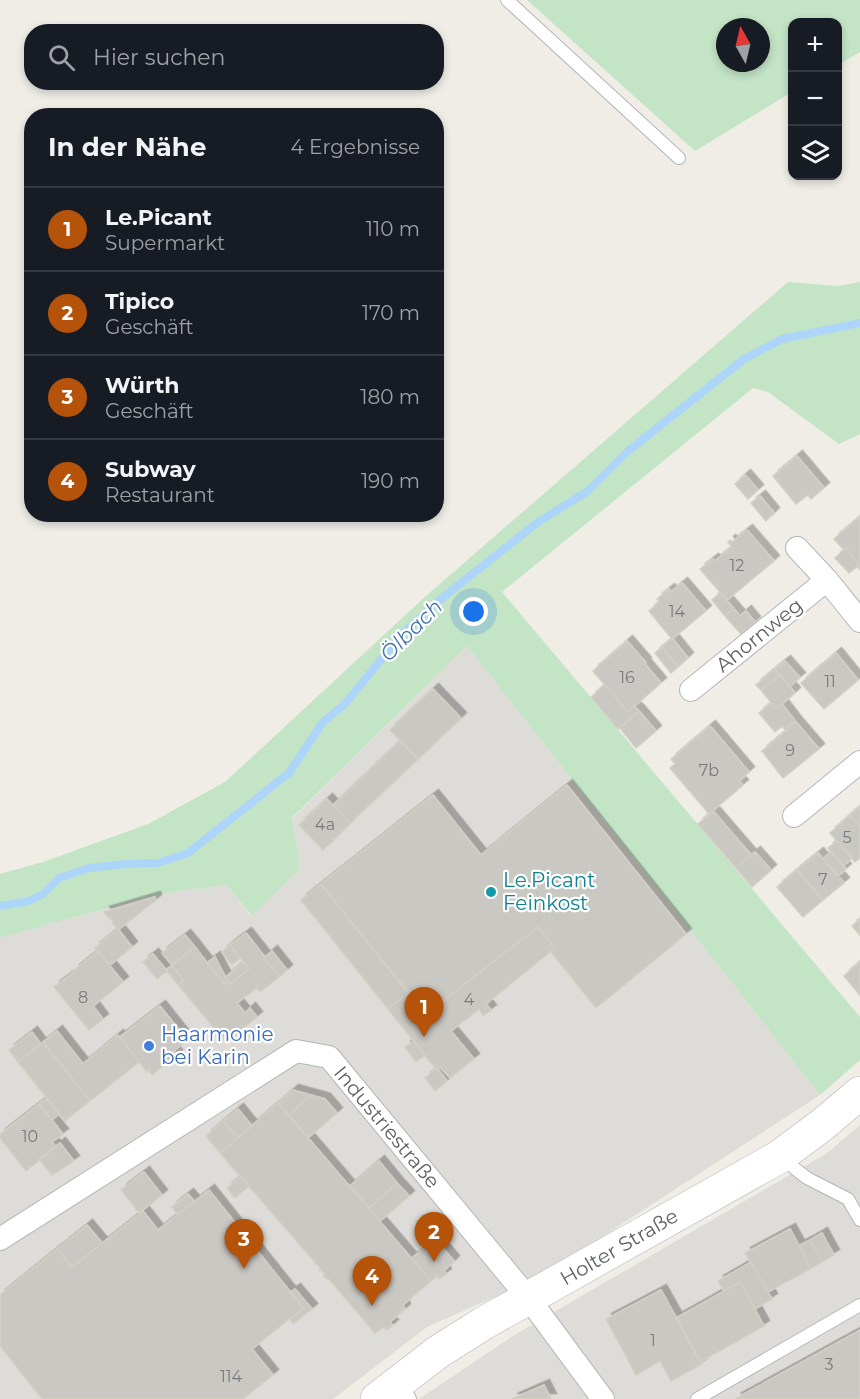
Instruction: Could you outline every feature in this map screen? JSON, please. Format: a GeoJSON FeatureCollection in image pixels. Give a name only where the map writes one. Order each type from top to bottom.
{"type":"FeatureCollection","features":[{"type":"Feature","properties":{"kind":"street"},"geometry":{"type":"LineString","coordinates":[[797,548],[827,580],[860,621]]}},
{"type":"Feature","properties":{"kind":"street","name":"Ahornweg"},"geometry":{"type":"LineString","coordinates":[[691,690],[827,580]]}},
{"type":"Feature","properties":{"kind":"street"},"geometry":{"type":"LineString","coordinates":[[794,816],[860,762]]}},
{"type":"Feature","properties":{"kind":"street","name":"Industriestraße"},"geometry":{"type":"LineString","coordinates":[[0,1239],[296,1051],[329,1057],[529,1299],[603,1399]]}},
{"type":"Feature","properties":{"kind":"street","name":"Holter Straße"},"geometry":{"type":"LineString","coordinates":[[396,1393],[438,1352],[484,1323],[779,1157],[860,1093]]}},
{"type":"Feature","properties":{"kind":"lane"},"geometry":{"type":"LineString","coordinates":[[507,0],[679,158]]}},
{"type":"Feature","properties":{"kind":"lane"},"geometry":{"type":"LineString","coordinates":[[779,1157],[807,1178],[848,1199],[860,1220]]}},
{"type":"Feature","properties":{"kind":"lane"},"geometry":{"type":"LineString","coordinates":[[697,1399],[860,1305]]}},
{"type":"Feature","properties":{"kind":"shaded area"},"geometry":{"type":"Polygon","coordinates":[[[467,646],[820,1095],[540,1277],[427,1327],[333,1399],[0,1399],[0,938],[158,894],[226,885],[251,916],[300,869],[292,819],[467,646]]]}},
{"type":"Feature","properties":{"kind":"shaded area"},"geometry":{"type":"Polygon","coordinates":[[[860,1125],[860,1399],[419,1399],[513,1336],[827,1153],[860,1125]]]}},
{"type":"Feature","properties":{"kind":"green space"},"geometry":{"type":"Polygon","coordinates":[[[527,0],[860,0],[860,52],[842,63],[842,18],[788,18],[788,94],[695,151],[527,0]]]}},
{"type":"Feature","properties":{"kind":"green space"},"geometry":{"type":"Polygon","coordinates":[[[788,282],[838,286],[860,282],[860,434],[839,444],[768,392],[753,388],[502,592],[860,1017],[860,1060],[820,1095],[467,646],[292,818],[300,869],[252,916],[226,885],[158,894],[0,938],[0,874],[43,862],[148,824],[225,782],[427,595],[788,282]]]}},
{"type":"Feature","properties":{"kind":"building"},"geometry":{"type":"Polygon","coordinates":[[[797,456],[824,488],[811,499],[808,495],[796,504],[773,476],[797,456]]]}},
{"type":"Feature","properties":{"kind":"building"},"geometry":{"type":"Polygon","coordinates":[[[745,475],[758,490],[748,499],[735,484],[745,475]]]}},
{"type":"Feature","properties":{"kind":"building"},"geometry":{"type":"Polygon","coordinates":[[[760,496],[774,513],[766,521],[751,503],[760,496]]]}},
{"type":"Feature","properties":{"kind":"building"},"geometry":{"type":"Polygon","coordinates":[[[860,517],[860,570],[857,566],[859,565],[846,548],[844,550],[834,539],[860,517]]]}},
{"type":"Feature","properties":{"kind":"building"},"geometry":{"type":"Polygon","coordinates":[[[747,530],[774,561],[727,600],[700,569],[713,559],[715,561],[732,547],[728,542],[730,540],[732,542],[747,530]]]}},
{"type":"Feature","properties":{"kind":"building"},"geometry":{"type":"Polygon","coordinates":[[[846,548],[859,565],[849,573],[835,558],[846,548]]]}},
{"type":"Feature","properties":{"kind":"building"},"geometry":{"type":"Polygon","coordinates":[[[682,583],[706,611],[672,639],[649,611],[660,602],[657,599],[669,589],[671,592],[682,583]]]}},
{"type":"Feature","properties":{"kind":"building"},"geometry":{"type":"Polygon","coordinates":[[[720,593],[734,609],[725,616],[712,600],[720,593]]]}},
{"type":"Feature","properties":{"kind":"building"},"geometry":{"type":"Polygon","coordinates":[[[734,609],[740,616],[746,611],[755,622],[741,634],[725,616],[734,609]]]}},
{"type":"Feature","properties":{"kind":"building"},"geometry":{"type":"Polygon","coordinates":[[[672,638],[688,658],[678,667],[662,647],[672,638]]]}},
{"type":"Feature","properties":{"kind":"building"},"geometry":{"type":"Polygon","coordinates":[[[627,641],[661,683],[628,712],[593,671],[627,641]]]}},
{"type":"Feature","properties":{"kind":"building"},"geometry":{"type":"Polygon","coordinates":[[[662,647],[678,667],[671,673],[655,653],[662,647]]]}},
{"type":"Feature","properties":{"kind":"building"},"geometry":{"type":"Polygon","coordinates":[[[836,653],[858,680],[824,709],[801,683],[836,653]]]}},
{"type":"Feature","properties":{"kind":"building"},"geometry":{"type":"Polygon","coordinates":[[[785,661],[800,678],[790,686],[775,669],[785,661]]]}},
{"type":"Feature","properties":{"kind":"building"},"geometry":{"type":"Polygon","coordinates":[[[775,669],[780,675],[761,690],[756,685],[775,669]]]}},
{"type":"Feature","properties":{"kind":"building"},"geometry":{"type":"Polygon","coordinates":[[[780,675],[795,693],[776,709],[761,690],[780,675]]]}},
{"type":"Feature","properties":{"kind":"building"},"geometry":{"type":"Polygon","coordinates":[[[605,685],[628,712],[634,706],[639,711],[618,729],[591,697],[605,685]]]}},
{"type":"Feature","properties":{"kind":"building"},"geometry":{"type":"Polygon","coordinates":[[[433,689],[461,718],[418,759],[390,730],[433,689]]]}},
{"type":"Feature","properties":{"kind":"building"},"geometry":{"type":"Polygon","coordinates":[[[771,703],[776,709],[782,704],[795,721],[786,731],[782,726],[775,732],[759,713],[771,703]]]}},
{"type":"Feature","properties":{"kind":"building"},"geometry":{"type":"Polygon","coordinates":[[[639,711],[656,731],[636,748],[620,728],[639,711]]]}},
{"type":"Feature","properties":{"kind":"building"},"geometry":{"type":"Polygon","coordinates":[[[795,721],[819,749],[783,778],[762,751],[789,729],[788,727],[795,721]]]}},
{"type":"Feature","properties":{"kind":"building"},"geometry":{"type":"Polygon","coordinates":[[[710,726],[749,772],[739,781],[743,785],[709,814],[670,768],[675,764],[671,759],[710,726]]]}},
{"type":"Feature","properties":{"kind":"building"},"geometry":{"type":"Polygon","coordinates":[[[400,741],[418,759],[350,823],[333,805],[400,741]]]}},
{"type":"Feature","properties":{"kind":"building","name":"Le.Picant Feinkost"},"geometry":{"type":"Polygon","coordinates":[[[567,785],[686,934],[596,1008],[551,952],[555,948],[538,927],[426,1014],[321,884],[433,795],[481,855],[567,785]]]}},
{"type":"Feature","properties":{"kind":"building"},"geometry":{"type":"Polygon","coordinates":[[[327,799],[350,823],[323,850],[299,825],[327,799]]]}},
{"type":"Feature","properties":{"kind":"building"},"geometry":{"type":"Polygon","coordinates":[[[860,807],[860,827],[850,815],[860,807]]]}},
{"type":"Feature","properties":{"kind":"building"},"geometry":{"type":"Polygon","coordinates":[[[713,811],[751,855],[736,868],[698,824],[713,811]]]}},
{"type":"Feature","properties":{"kind":"building"},"geometry":{"type":"Polygon","coordinates":[[[850,815],[860,827],[860,858],[855,862],[830,833],[850,815]]]}},
{"type":"Feature","properties":{"kind":"building"},"geometry":{"type":"Polygon","coordinates":[[[837,841],[852,858],[843,866],[828,848],[837,841]]]}},
{"type":"Feature","properties":{"kind":"building"},"geometry":{"type":"Polygon","coordinates":[[[755,852],[771,870],[752,887],[736,868],[755,852]]]}},
{"type":"Feature","properties":{"kind":"building"},"geometry":{"type":"Polygon","coordinates":[[[831,852],[846,869],[838,876],[823,859],[831,852]]]}},
{"type":"Feature","properties":{"kind":"building"},"geometry":{"type":"Polygon","coordinates":[[[818,853],[844,883],[823,900],[797,870],[818,853]]]}},
{"type":"Feature","properties":{"kind":"building"},"geometry":{"type":"Polygon","coordinates":[[[797,870],[823,900],[803,917],[777,887],[797,870]]]}},
{"type":"Feature","properties":{"kind":"building"},"geometry":{"type":"Polygon","coordinates":[[[321,884],[408,993],[388,1009],[301,900],[321,884]]]}},
{"type":"Feature","properties":{"kind":"building"},"geometry":{"type":"Polygon","coordinates":[[[155,897],[156,900],[118,930],[104,912],[155,897]]]}},
{"type":"Feature","properties":{"kind":"building"},"geometry":{"type":"Polygon","coordinates":[[[860,919],[860,935],[852,926],[860,919]]]}},
{"type":"Feature","properties":{"kind":"building"},"geometry":{"type":"Polygon","coordinates":[[[538,927],[555,948],[486,1004],[491,1010],[483,1016],[479,1009],[451,1031],[474,1059],[450,1078],[440,1067],[436,1069],[388,1009],[408,993],[426,1014],[538,927]]]}},
{"type":"Feature","properties":{"kind":"building"},"geometry":{"type":"Polygon","coordinates":[[[118,929],[132,947],[110,965],[95,948],[118,929]]]}},
{"type":"Feature","properties":{"kind":"building"},"geometry":{"type":"Polygon","coordinates":[[[246,933],[279,977],[260,992],[257,988],[237,1003],[245,1013],[250,1008],[257,1017],[226,1042],[178,985],[184,981],[172,965],[195,947],[223,983],[229,982],[230,984],[249,969],[230,945],[246,933]]]}},
{"type":"Feature","properties":{"kind":"building"},"geometry":{"type":"Polygon","coordinates":[[[185,935],[195,947],[172,965],[162,953],[185,935]]]}},
{"type":"Feature","properties":{"kind":"building"},"geometry":{"type":"Polygon","coordinates":[[[230,945],[240,958],[232,965],[222,952],[230,945]]]}},
{"type":"Feature","properties":{"kind":"building"},"geometry":{"type":"Polygon","coordinates":[[[98,951],[123,982],[93,1006],[103,1019],[89,1030],[54,987],[98,951]]]}},
{"type":"Feature","properties":{"kind":"building"},"geometry":{"type":"Polygon","coordinates":[[[272,951],[287,970],[279,977],[264,958],[272,951]]]}},
{"type":"Feature","properties":{"kind":"building"},"geometry":{"type":"Polygon","coordinates":[[[153,954],[167,971],[157,979],[143,962],[153,954]]]}},
{"type":"Feature","properties":{"kind":"building"},"geometry":{"type":"Polygon","coordinates":[[[215,957],[227,980],[224,983],[207,963],[215,957]]]}},
{"type":"Feature","properties":{"kind":"building"},"geometry":{"type":"Polygon","coordinates":[[[243,962],[249,969],[230,984],[226,977],[243,962]]]}},
{"type":"Feature","properties":{"kind":"building"},"geometry":{"type":"Polygon","coordinates":[[[860,962],[860,995],[844,976],[860,962]]]}},
{"type":"Feature","properties":{"kind":"building"},"geometry":{"type":"Polygon","coordinates":[[[172,965],[184,981],[178,985],[166,970],[172,965]]]}},
{"type":"Feature","properties":{"kind":"building"},"geometry":{"type":"Polygon","coordinates":[[[160,1006],[187,1040],[174,1051],[177,1055],[152,1075],[148,1070],[147,1072],[120,1037],[160,1006]]]}},
{"type":"Feature","properties":{"kind":"building"},"geometry":{"type":"Polygon","coordinates":[[[57,1031],[83,1064],[118,1035],[139,1062],[90,1101],[43,1042],[57,1031]]]}},
{"type":"Feature","properties":{"kind":"building"},"geometry":{"type":"Polygon","coordinates":[[[32,1032],[41,1044],[18,1062],[9,1050],[32,1032]]]}},
{"type":"Feature","properties":{"kind":"building"},"geometry":{"type":"Polygon","coordinates":[[[414,1041],[425,1055],[416,1062],[405,1047],[414,1041]]]}},
{"type":"Feature","properties":{"kind":"building"},"geometry":{"type":"Polygon","coordinates":[[[43,1042],[90,1101],[65,1121],[18,1062],[43,1042]]]}},
{"type":"Feature","properties":{"kind":"building"},"geometry":{"type":"Polygon","coordinates":[[[437,1068],[447,1081],[435,1091],[425,1078],[437,1068]]]}},
{"type":"Feature","properties":{"kind":"building"},"geometry":{"type":"Polygon","coordinates":[[[293,1090],[311,1095],[289,1115],[278,1103],[293,1090]]]}},
{"type":"Feature","properties":{"kind":"building"},"geometry":{"type":"Polygon","coordinates":[[[311,1095],[325,1099],[337,1113],[308,1138],[289,1115],[311,1095]]]}},
{"type":"Feature","properties":{"kind":"building"},"geometry":{"type":"Polygon","coordinates":[[[47,1098],[59,1114],[52,1120],[39,1104],[47,1098]]]}},
{"type":"Feature","properties":{"kind":"building"},"geometry":{"type":"Polygon","coordinates":[[[278,1103],[431,1281],[403,1305],[405,1309],[390,1322],[393,1325],[387,1330],[384,1327],[375,1333],[328,1278],[323,1276],[325,1274],[321,1269],[320,1271],[320,1268],[220,1153],[278,1103]]]}},
{"type":"Feature","properties":{"kind":"building"},"geometry":{"type":"Polygon","coordinates":[[[39,1104],[63,1134],[52,1142],[55,1146],[58,1145],[26,1171],[0,1138],[0,1134],[39,1104]]]}},
{"type":"Feature","properties":{"kind":"building"},"geometry":{"type":"Polygon","coordinates":[[[238,1109],[252,1126],[238,1138],[223,1121],[238,1109]]]}},
{"type":"Feature","properties":{"kind":"building"},"geometry":{"type":"Polygon","coordinates":[[[223,1121],[238,1138],[220,1153],[206,1136],[223,1121]]]}},
{"type":"Feature","properties":{"kind":"building"},"geometry":{"type":"Polygon","coordinates":[[[60,1143],[74,1161],[52,1175],[39,1159],[60,1143]]]}},
{"type":"Feature","properties":{"kind":"building"},"geometry":{"type":"Polygon","coordinates":[[[379,1161],[397,1183],[369,1208],[350,1186],[379,1161]]]}},
{"type":"Feature","properties":{"kind":"building"},"geometry":{"type":"Polygon","coordinates":[[[144,1172],[162,1195],[139,1213],[121,1190],[144,1172]]]}},
{"type":"Feature","properties":{"kind":"building"},"geometry":{"type":"Polygon","coordinates":[[[241,1176],[249,1186],[235,1198],[227,1188],[241,1176]]]}},
{"type":"Feature","properties":{"kind":"building"},"geometry":{"type":"Polygon","coordinates":[[[397,1183],[409,1196],[380,1221],[369,1208],[397,1183]]]}},
{"type":"Feature","properties":{"kind":"building"},"geometry":{"type":"Polygon","coordinates":[[[209,1190],[303,1308],[252,1349],[273,1375],[243,1399],[42,1399],[0,1346],[0,1295],[57,1249],[72,1267],[143,1211],[158,1230],[209,1190]]]}},
{"type":"Feature","properties":{"kind":"building"},"geometry":{"type":"Polygon","coordinates":[[[188,1194],[194,1201],[178,1215],[172,1207],[188,1194]]]}},
{"type":"Feature","properties":{"kind":"building"},"geometry":{"type":"Polygon","coordinates":[[[87,1225],[102,1243],[72,1267],[57,1249],[87,1225]]]}},
{"type":"Feature","properties":{"kind":"building"},"geometry":{"type":"Polygon","coordinates":[[[790,1229],[810,1269],[768,1292],[745,1253],[790,1229]]]}},
{"type":"Feature","properties":{"kind":"building"},"geometry":{"type":"Polygon","coordinates":[[[822,1233],[834,1255],[822,1262],[810,1240],[822,1233]]]}},
{"type":"Feature","properties":{"kind":"building"},"geometry":{"type":"Polygon","coordinates":[[[435,1239],[454,1261],[444,1271],[446,1274],[439,1279],[437,1276],[431,1281],[412,1258],[435,1239]]]}},
{"type":"Feature","properties":{"kind":"building"},"geometry":{"type":"Polygon","coordinates":[[[810,1240],[822,1262],[810,1269],[800,1245],[810,1240]]]}},
{"type":"Feature","properties":{"kind":"building"},"geometry":{"type":"Polygon","coordinates":[[[751,1262],[772,1299],[755,1309],[740,1282],[724,1291],[718,1281],[751,1262]]]}},
{"type":"Feature","properties":{"kind":"building"},"geometry":{"type":"Polygon","coordinates":[[[740,1282],[764,1326],[700,1362],[676,1318],[740,1282]]]}},
{"type":"Feature","properties":{"kind":"building"},"geometry":{"type":"Polygon","coordinates":[[[295,1289],[312,1309],[293,1324],[290,1319],[303,1308],[291,1292],[295,1289]]]}},
{"type":"Feature","properties":{"kind":"building"},"geometry":{"type":"Polygon","coordinates":[[[661,1290],[702,1364],[671,1381],[660,1361],[636,1375],[606,1319],[661,1290]]]}},
{"type":"Feature","properties":{"kind":"building"},"geometry":{"type":"Polygon","coordinates":[[[860,1330],[860,1399],[735,1399],[860,1330]]]}},
{"type":"Feature","properties":{"kind":"building"},"geometry":{"type":"Polygon","coordinates":[[[544,1385],[551,1399],[512,1399],[544,1385]]]}},
{"type":"Feature","properties":{"kind":"waterway","name":"Ölbach"},"geometry":{"type":"LineString","coordinates":[[0,906],[29,901],[43,894],[59,878],[89,868],[158,863],[188,853],[289,773],[323,722],[345,704],[401,635],[441,599],[538,522],[588,491],[628,451],[744,359],[782,339],[860,323]]}},
{"type":"Feature","properties":{"kind":"place","name":"Le.Picant Feinkost"},"geometry":{"type":"Point","coordinates":[491,892]}},
{"type":"Feature","properties":{"kind":"place","name":"Le.Picant"},"geometry":{"type":"Point","coordinates":[424,1037]}},
{"type":"Feature","properties":{"kind":"place","name":"Haarmonie bei Karin"},"geometry":{"type":"Point","coordinates":[149,1046]}},
{"type":"Feature","properties":{"kind":"place","name":"Tipico"},"geometry":{"type":"Point","coordinates":[434,1262]}},
{"type":"Feature","properties":{"kind":"place","name":"Würth"},"geometry":{"type":"Point","coordinates":[244,1269]}},
{"type":"Feature","properties":{"kind":"place","name":"Subway"},"geometry":{"type":"Point","coordinates":[372,1306]}}]}
